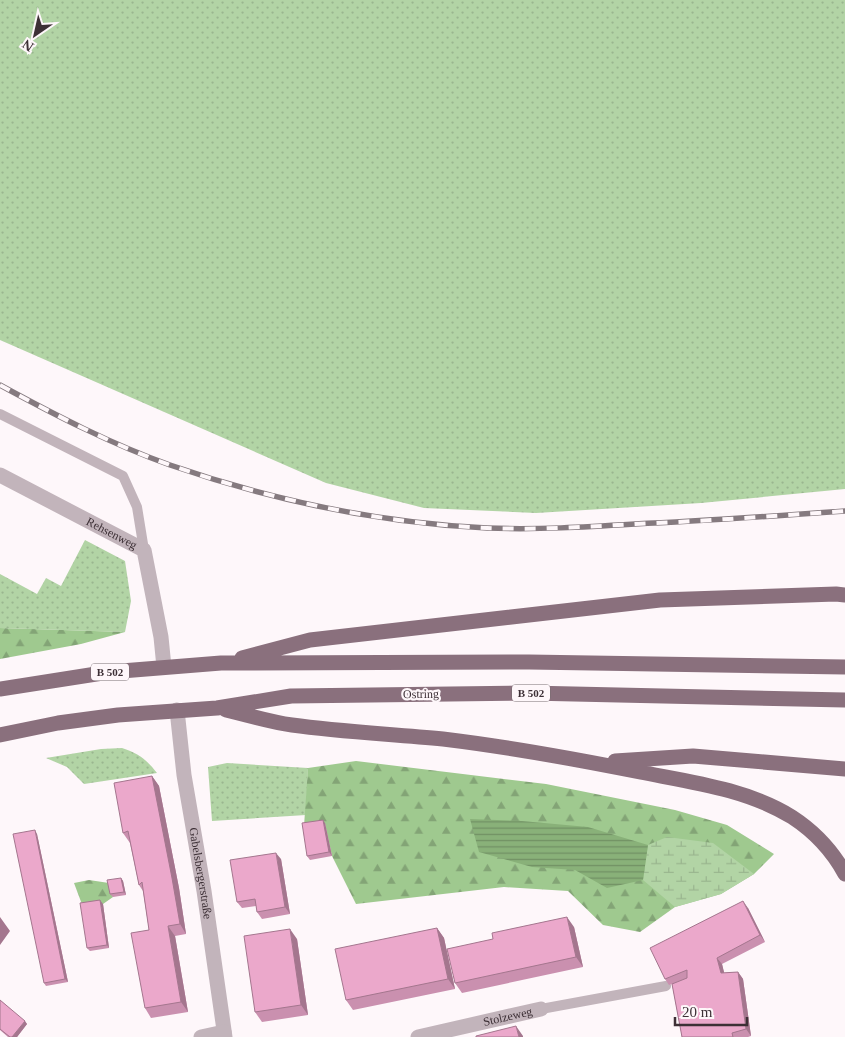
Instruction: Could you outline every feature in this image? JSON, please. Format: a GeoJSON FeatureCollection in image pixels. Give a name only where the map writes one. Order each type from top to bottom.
{"type":"FeatureCollection","features":[{"type":"Feature","properties":{"kind":"highway"},"geometry":{"type":"LineString","coordinates":[[221,663],[310,640],[660,600],[845,595]]}},
{"type":"Feature","properties":{"kind":"highway","name":"B 502"},"geometry":{"type":"LineString","coordinates":[[0,689],[109,672],[221,663],[530,662],[845,667]]}},
{"type":"Feature","properties":{"kind":"highway","name":"Ostring"},"geometry":{"type":"LineString","coordinates":[[0,735],[101,717],[217,708],[291,696],[529,693],[845,700]]}},
{"type":"Feature","properties":{"kind":"highway"},"geometry":{"type":"LineString","coordinates":[[217,708],[291,725],[444,739],[593,762],[687,781],[744,795],[791,816],[814,833],[830,851],[845,874]]}},
{"type":"Feature","properties":{"kind":"highway"},"geometry":{"type":"LineString","coordinates":[[593,762],[693,756],[845,769]]}},
{"type":"Feature","properties":{"kind":"street","name":"Rehsenweg"},"geometry":{"type":"LineString","coordinates":[[0,475],[144,550],[161,637],[164,667]]}},
{"type":"Feature","properties":{"kind":"street","name":"Gabelsbergerstraße"},"geometry":{"type":"LineString","coordinates":[[176,710],[184,775],[204,891],[225,1034]]}},
{"type":"Feature","properties":{"kind":"street","name":"Stolzeweg"},"geometry":{"type":"LineString","coordinates":[[418,1037],[540,1008]]}},
{"type":"Feature","properties":{"kind":"street"},"geometry":{"type":"LineString","coordinates":[[201,1037],[225,1034]]}},
{"type":"Feature","properties":{"kind":"lane"},"geometry":{"type":"LineString","coordinates":[[0,414],[123,476],[137,507],[144,550]]}},
{"type":"Feature","properties":{"kind":"lane"},"geometry":{"type":"LineString","coordinates":[[540,1008],[666,986]]}},
{"type":"Feature","properties":{"kind":"green space"},"geometry":{"type":"Polygon","coordinates":[[[0,0],[845,0],[845,489],[701,503],[536,513],[424,508],[326,483],[0,340],[0,0]]]}},
{"type":"Feature","properties":{"kind":"green space"},"geometry":{"type":"Polygon","coordinates":[[[85,540],[125,561],[131,601],[125,632],[0,628],[0,574],[37,594],[46,578],[61,586],[85,540]]]}},
{"type":"Feature","properties":{"kind":"green space"},"geometry":{"type":"Polygon","coordinates":[[[0,628],[125,632],[81,644],[0,659],[0,628]]]}},
{"type":"Feature","properties":{"kind":"green space"},"geometry":{"type":"Polygon","coordinates":[[[122,748],[142,758],[157,773],[84,784],[67,767],[46,758],[101,749],[122,748]]]}},
{"type":"Feature","properties":{"kind":"green space"},"geometry":{"type":"Polygon","coordinates":[[[356,761],[546,784],[675,810],[727,825],[774,854],[754,874],[721,894],[675,907],[640,932],[603,925],[568,891],[504,887],[356,904],[332,856],[325,824],[304,826],[308,768],[356,761]]]}},
{"type":"Feature","properties":{"kind":"green space"},"geometry":{"type":"Polygon","coordinates":[[[227,763],[308,768],[306,815],[212,821],[208,767],[227,763]]]}},
{"type":"Feature","properties":{"kind":"green space"},"geometry":{"type":"Polygon","coordinates":[[[667,837],[713,843],[754,874],[721,894],[675,907],[643,880],[648,845],[667,837]]]}},
{"type":"Feature","properties":{"kind":"green space"},"geometry":{"type":"Polygon","coordinates":[[[89,880],[109,883],[113,897],[103,904],[83,907],[74,883],[89,880]]]}},
{"type":"Feature","properties":{"kind":"shaded area"},"geometry":{"type":"Polygon","coordinates":[[[470,819],[522,821],[588,827],[648,845],[643,880],[607,888],[575,870],[532,867],[479,852],[470,819]]]}},
{"type":"Feature","properties":{"kind":"building"},"geometry":{"type":"Polygon","coordinates":[[[152,776],[180,924],[168,926],[181,1002],[145,1008],[131,933],[149,930],[142,882],[139,885],[128,831],[123,833],[114,783],[152,776]]]}},
{"type":"Feature","properties":{"kind":"building"},"geometry":{"type":"Polygon","coordinates":[[[323,820],[329,852],[307,856],[302,823],[323,820]]]}},
{"type":"Feature","properties":{"kind":"building"},"geometry":{"type":"Polygon","coordinates":[[[35,830],[65,979],[44,983],[13,834],[35,830]]]}},
{"type":"Feature","properties":{"kind":"building"},"geometry":{"type":"Polygon","coordinates":[[[276,853],[285,907],[257,912],[255,899],[237,902],[230,860],[276,853]]]}},
{"type":"Feature","properties":{"kind":"building"},"geometry":{"type":"Polygon","coordinates":[[[121,878],[124,892],[110,894],[107,880],[121,878]]]}},
{"type":"Feature","properties":{"kind":"building"},"geometry":{"type":"Polygon","coordinates":[[[100,900],[107,945],[87,948],[80,903],[100,900]]]}},
{"type":"Feature","properties":{"kind":"building"},"geometry":{"type":"Polygon","coordinates":[[[743,901],[760,935],[717,958],[721,973],[738,972],[746,1029],[732,1033],[733,1037],[682,1037],[672,984],[687,978],[687,970],[665,979],[650,948],[743,901]]]}},
{"type":"Feature","properties":{"kind":"building"},"geometry":{"type":"Polygon","coordinates":[[[567,917],[576,957],[455,983],[447,949],[493,939],[492,933],[567,917]]]}},
{"type":"Feature","properties":{"kind":"building"},"geometry":{"type":"Polygon","coordinates":[[[437,928],[448,979],[346,1000],[335,949],[437,928]]]}},
{"type":"Feature","properties":{"kind":"building"},"geometry":{"type":"Polygon","coordinates":[[[290,929],[301,1005],[255,1012],[244,936],[290,929]]]}},
{"type":"Feature","properties":{"kind":"building"},"geometry":{"type":"Polygon","coordinates":[[[0,1000],[25,1021],[12,1037],[0,1029],[0,1000]]]}},
{"type":"Feature","properties":{"kind":"building"},"geometry":{"type":"Polygon","coordinates":[[[516,1026],[519,1037],[476,1037],[476,1036],[516,1026]]]}},
{"type":"Feature","properties":{"kind":"railway"},"geometry":{"type":"LineString","coordinates":[[0,385],[126,448],[170,465],[208,478],[286,499],[366,515],[447,525],[524,529],[845,511]]}}]}
